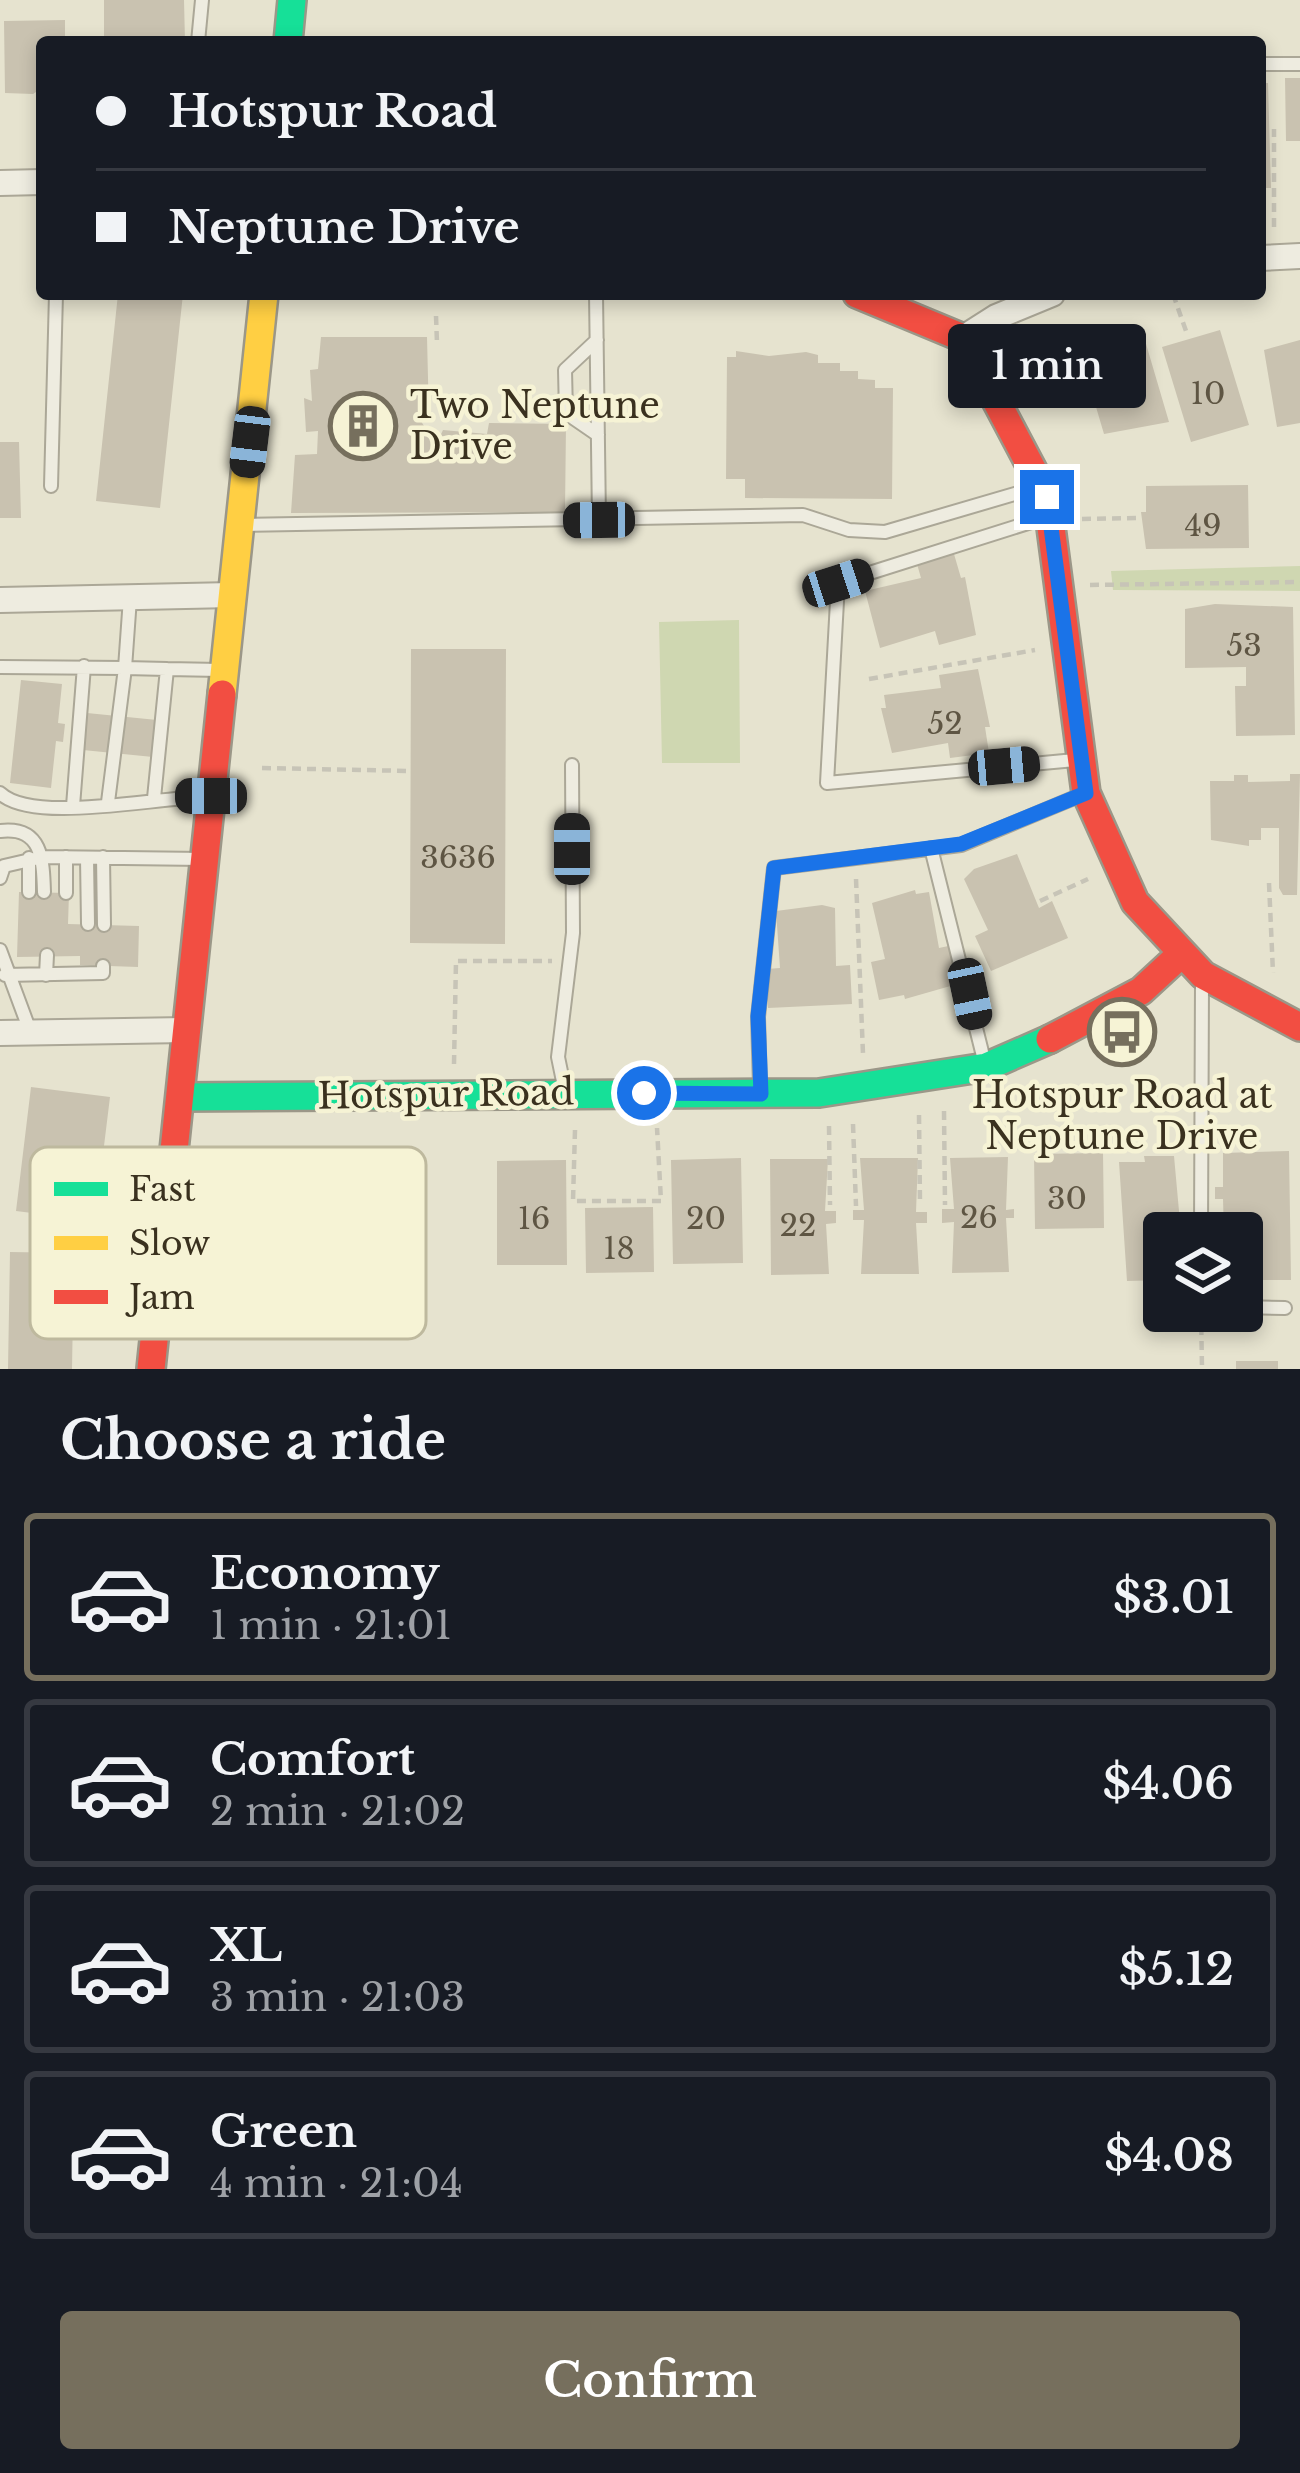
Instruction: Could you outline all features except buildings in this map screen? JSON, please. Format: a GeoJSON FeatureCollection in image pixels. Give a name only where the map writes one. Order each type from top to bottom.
{"type":"FeatureCollection","features":[{"type":"Feature","properties":{"kind":"street"},"geometry":{"type":"LineString","coordinates":[[289,36],[292,0]]}},
{"type":"Feature","properties":{"kind":"street"},"geometry":{"type":"LineString","coordinates":[[0,183],[36,182]]}},
{"type":"Feature","properties":{"kind":"street"},"geometry":{"type":"LineString","coordinates":[[1266,258],[1300,256]]}},
{"type":"Feature","properties":{"kind":"street"},"geometry":{"type":"LineString","coordinates":[[176,1147],[263,300]]}},
{"type":"Feature","properties":{"kind":"street"},"geometry":{"type":"LineString","coordinates":[[871,300],[963,338],[1012,422],[1042,486],[1086,793],[1135,902],[1202,975],[1300,1028]]}},
{"type":"Feature","properties":{"kind":"street"},"geometry":{"type":"LineString","coordinates":[[963,338],[1040,300]]}},
{"type":"Feature","properties":{"kind":"street"},"geometry":{"type":"LineString","coordinates":[[0,600],[232,596]]}},
{"type":"Feature","properties":{"kind":"street","name":"Hotspur Road"},"geometry":{"type":"LineString","coordinates":[[181,1097],[761,1094],[865,1087],[986,1067],[1066,1033],[1153,983],[1180,955]]}},
{"type":"Feature","properties":{"kind":"street"},"geometry":{"type":"LineString","coordinates":[[10,1028],[186,1030]]}},
{"type":"Feature","properties":{"kind":"street"},"geometry":{"type":"LineString","coordinates":[[152,1369],[155,1339]]}},
{"type":"Feature","properties":{"kind":"lane"},"geometry":{"type":"LineString","coordinates":[[199,36],[202,0]]}},
{"type":"Feature","properties":{"kind":"lane"},"geometry":{"type":"LineString","coordinates":[[1266,64],[1300,64]]}},
{"type":"Feature","properties":{"kind":"lane"},"geometry":{"type":"LineString","coordinates":[[51,486],[56,300]]}},
{"type":"Feature","properties":{"kind":"lane"},"geometry":{"type":"LineString","coordinates":[[596,300],[599,520]]}},
{"type":"Feature","properties":{"kind":"lane"},"geometry":{"type":"LineString","coordinates":[[596,340],[566,370],[566,413],[598,435]]}},
{"type":"Feature","properties":{"kind":"lane"},"geometry":{"type":"LineString","coordinates":[[240,524],[803,515],[849,530],[885,532],[1042,486]]}},
{"type":"Feature","properties":{"kind":"lane"},"geometry":{"type":"LineString","coordinates":[[1048,517],[838,583],[826,783],[1082,759]]}},
{"type":"Feature","properties":{"kind":"lane"},"geometry":{"type":"LineString","coordinates":[[108,802],[130,598]]}},
{"type":"Feature","properties":{"kind":"lane"},"geometry":{"type":"LineString","coordinates":[[73,806],[84,666]]}},
{"type":"Feature","properties":{"kind":"lane"},"geometry":{"type":"LineString","coordinates":[[0,667],[224,670]]}},
{"type":"Feature","properties":{"kind":"lane"},"geometry":{"type":"LineString","coordinates":[[154,798],[167,669]]}},
{"type":"Feature","properties":{"kind":"lane"},"geometry":{"type":"LineString","coordinates":[[566,1092],[558,1057],[570,962],[572,765]]}},
{"type":"Feature","properties":{"kind":"lane"},"geometry":{"type":"LineString","coordinates":[[0,793],[28,807],[211,796]]}},
{"type":"Feature","properties":{"kind":"lane"},"geometry":{"type":"LineString","coordinates":[[761,1094],[758,1016],[774,868],[961,844],[1086,793]]}},
{"type":"Feature","properties":{"kind":"lane"},"geometry":{"type":"LineString","coordinates":[[0,831],[25,832],[44,892]]}},
{"type":"Feature","properties":{"kind":"lane"},"geometry":{"type":"LineString","coordinates":[[931,848],[986,1067]]}},
{"type":"Feature","properties":{"kind":"lane"},"geometry":{"type":"LineString","coordinates":[[66,857],[66,892]]}},
{"type":"Feature","properties":{"kind":"lane"},"geometry":{"type":"LineString","coordinates":[[86,857],[88,924]]}},
{"type":"Feature","properties":{"kind":"lane"},"geometry":{"type":"LineString","coordinates":[[104,857],[104,925]]}},
{"type":"Feature","properties":{"kind":"lane"},"geometry":{"type":"LineString","coordinates":[[0,878],[4,866],[36,858],[204,859]]}},
{"type":"Feature","properties":{"kind":"lane"},"geometry":{"type":"LineString","coordinates":[[28,892],[36,858]]}},
{"type":"Feature","properties":{"kind":"lane"},"geometry":{"type":"LineString","coordinates":[[0,950],[10,1028]]}},
{"type":"Feature","properties":{"kind":"lane"},"geometry":{"type":"LineString","coordinates":[[28,956],[28,975]]}},
{"type":"Feature","properties":{"kind":"lane"},"geometry":{"type":"LineString","coordinates":[[46,975],[47,956]]}},
{"type":"Feature","properties":{"kind":"lane"},"geometry":{"type":"LineString","coordinates":[[64,956],[64,974]]}},
{"type":"Feature","properties":{"kind":"lane"},"geometry":{"type":"LineString","coordinates":[[5,975],[87,970],[103,974],[103,966]]}},
{"type":"Feature","properties":{"kind":"lane"},"geometry":{"type":"LineString","coordinates":[[1201,1212],[1202,975]]}},
{"type":"Feature","properties":{"kind":"lane"},"geometry":{"type":"LineString","coordinates":[[1263,1307],[1285,1308]]}},
{"type":"Feature","properties":{"kind":"path"},"geometry":{"type":"LineString","coordinates":[[1274,129],[1274,227]]}},
{"type":"Feature","properties":{"kind":"path"},"geometry":{"type":"LineString","coordinates":[[1175,300],[1186,332]]}},
{"type":"Feature","properties":{"kind":"path"},"geometry":{"type":"LineString","coordinates":[[436,316],[436,343]]}},
{"type":"Feature","properties":{"kind":"path"},"geometry":{"type":"LineString","coordinates":[[1033,403],[1081,387]]}},
{"type":"Feature","properties":{"kind":"path"},"geometry":{"type":"LineString","coordinates":[[1082,519],[1137,518]]}},
{"type":"Feature","properties":{"kind":"path"},"geometry":{"type":"LineString","coordinates":[[1059,585],[1300,582]]}},
{"type":"Feature","properties":{"kind":"path"},"geometry":{"type":"LineString","coordinates":[[869,679],[1036,650]]}},
{"type":"Feature","properties":{"kind":"path"},"geometry":{"type":"LineString","coordinates":[[262,768],[411,771]]}},
{"type":"Feature","properties":{"kind":"path"},"geometry":{"type":"LineString","coordinates":[[855,856],[865,1087]]}},
{"type":"Feature","properties":{"kind":"path"},"geometry":{"type":"LineString","coordinates":[[1040,901],[1088,879]]}},
{"type":"Feature","properties":{"kind":"path"},"geometry":{"type":"LineString","coordinates":[[1269,883],[1273,986]]}},
{"type":"Feature","properties":{"kind":"path"},"geometry":{"type":"LineString","coordinates":[[454,1094],[456,962],[570,962]]}},
{"type":"Feature","properties":{"kind":"path"},"geometry":{"type":"LineString","coordinates":[[944,1111],[945,1205]]}},
{"type":"Feature","properties":{"kind":"path"},"geometry":{"type":"LineString","coordinates":[[920,1115],[920,1203]]}},
{"type":"Feature","properties":{"kind":"path"},"geometry":{"type":"LineString","coordinates":[[854,1124],[856,1206]]}},
{"type":"Feature","properties":{"kind":"path"},"geometry":{"type":"LineString","coordinates":[[829,1126],[830,1205]]}},
{"type":"Feature","properties":{"kind":"path"},"geometry":{"type":"LineString","coordinates":[[575,1130],[573,1201],[661,1201],[657,1128]]}},
{"type":"Feature","properties":{"kind":"path"},"geometry":{"type":"LineString","coordinates":[[1201,1332],[1202,1369]]}},
{"type":"Feature","properties":{"kind":"green space"},"geometry":{"type":"Polygon","coordinates":[[[1300,566],[1300,591],[1113,590],[1111,571],[1300,566]]]}},
{"type":"Feature","properties":{"kind":"green space"},"geometry":{"type":"Polygon","coordinates":[[[739,620],[740,763],[662,763],[659,622],[739,620]]]}},
{"type":"Feature","properties":{"kind":"traffic: fast"},"geometry":{"type":"LineString","coordinates":[[289,36],[292,0]]}},
{"type":"Feature","properties":{"kind":"traffic: fast"},"geometry":{"type":"LineString","coordinates":[[181,1097],[819,1093],[986,1067],[1050,1039]]}},
{"type":"Feature","properties":{"kind":"traffic: slow"},"geometry":{"type":"LineString","coordinates":[[222,694],[263,300]]}},
{"type":"Feature","properties":{"kind":"traffic: jam"},"geometry":{"type":"LineString","coordinates":[[871,300],[963,338],[1047,497],[1086,793],[1135,902],[1203,975],[1300,1027]]}},
{"type":"Feature","properties":{"kind":"traffic: jam"},"geometry":{"type":"LineString","coordinates":[[174,1147],[222,694]]}},
{"type":"Feature","properties":{"kind":"traffic: jam"},"geometry":{"type":"LineString","coordinates":[[1050,1039],[1141,991],[1180,955]]}},
{"type":"Feature","properties":{"kind":"traffic: jam"},"geometry":{"type":"LineString","coordinates":[[151,1369],[154,1339]]}},
{"type":"Feature","properties":{"kind":"place","name":"Two Neptune Drive"},"geometry":{"type":"Point","coordinates":[363,426]}},
{"type":"Feature","properties":{"kind":"place","name":"Hotspur Road at Neptune Drive"},"geometry":{"type":"Point","coordinates":[1122,1032]}},
{"type":"Feature","properties":{"kind":"route"},"geometry":{"type":"LineString","coordinates":[[644,1093],[761,1094],[758,1016],[774,868],[961,844],[1086,793],[1047,497]]}}]}
